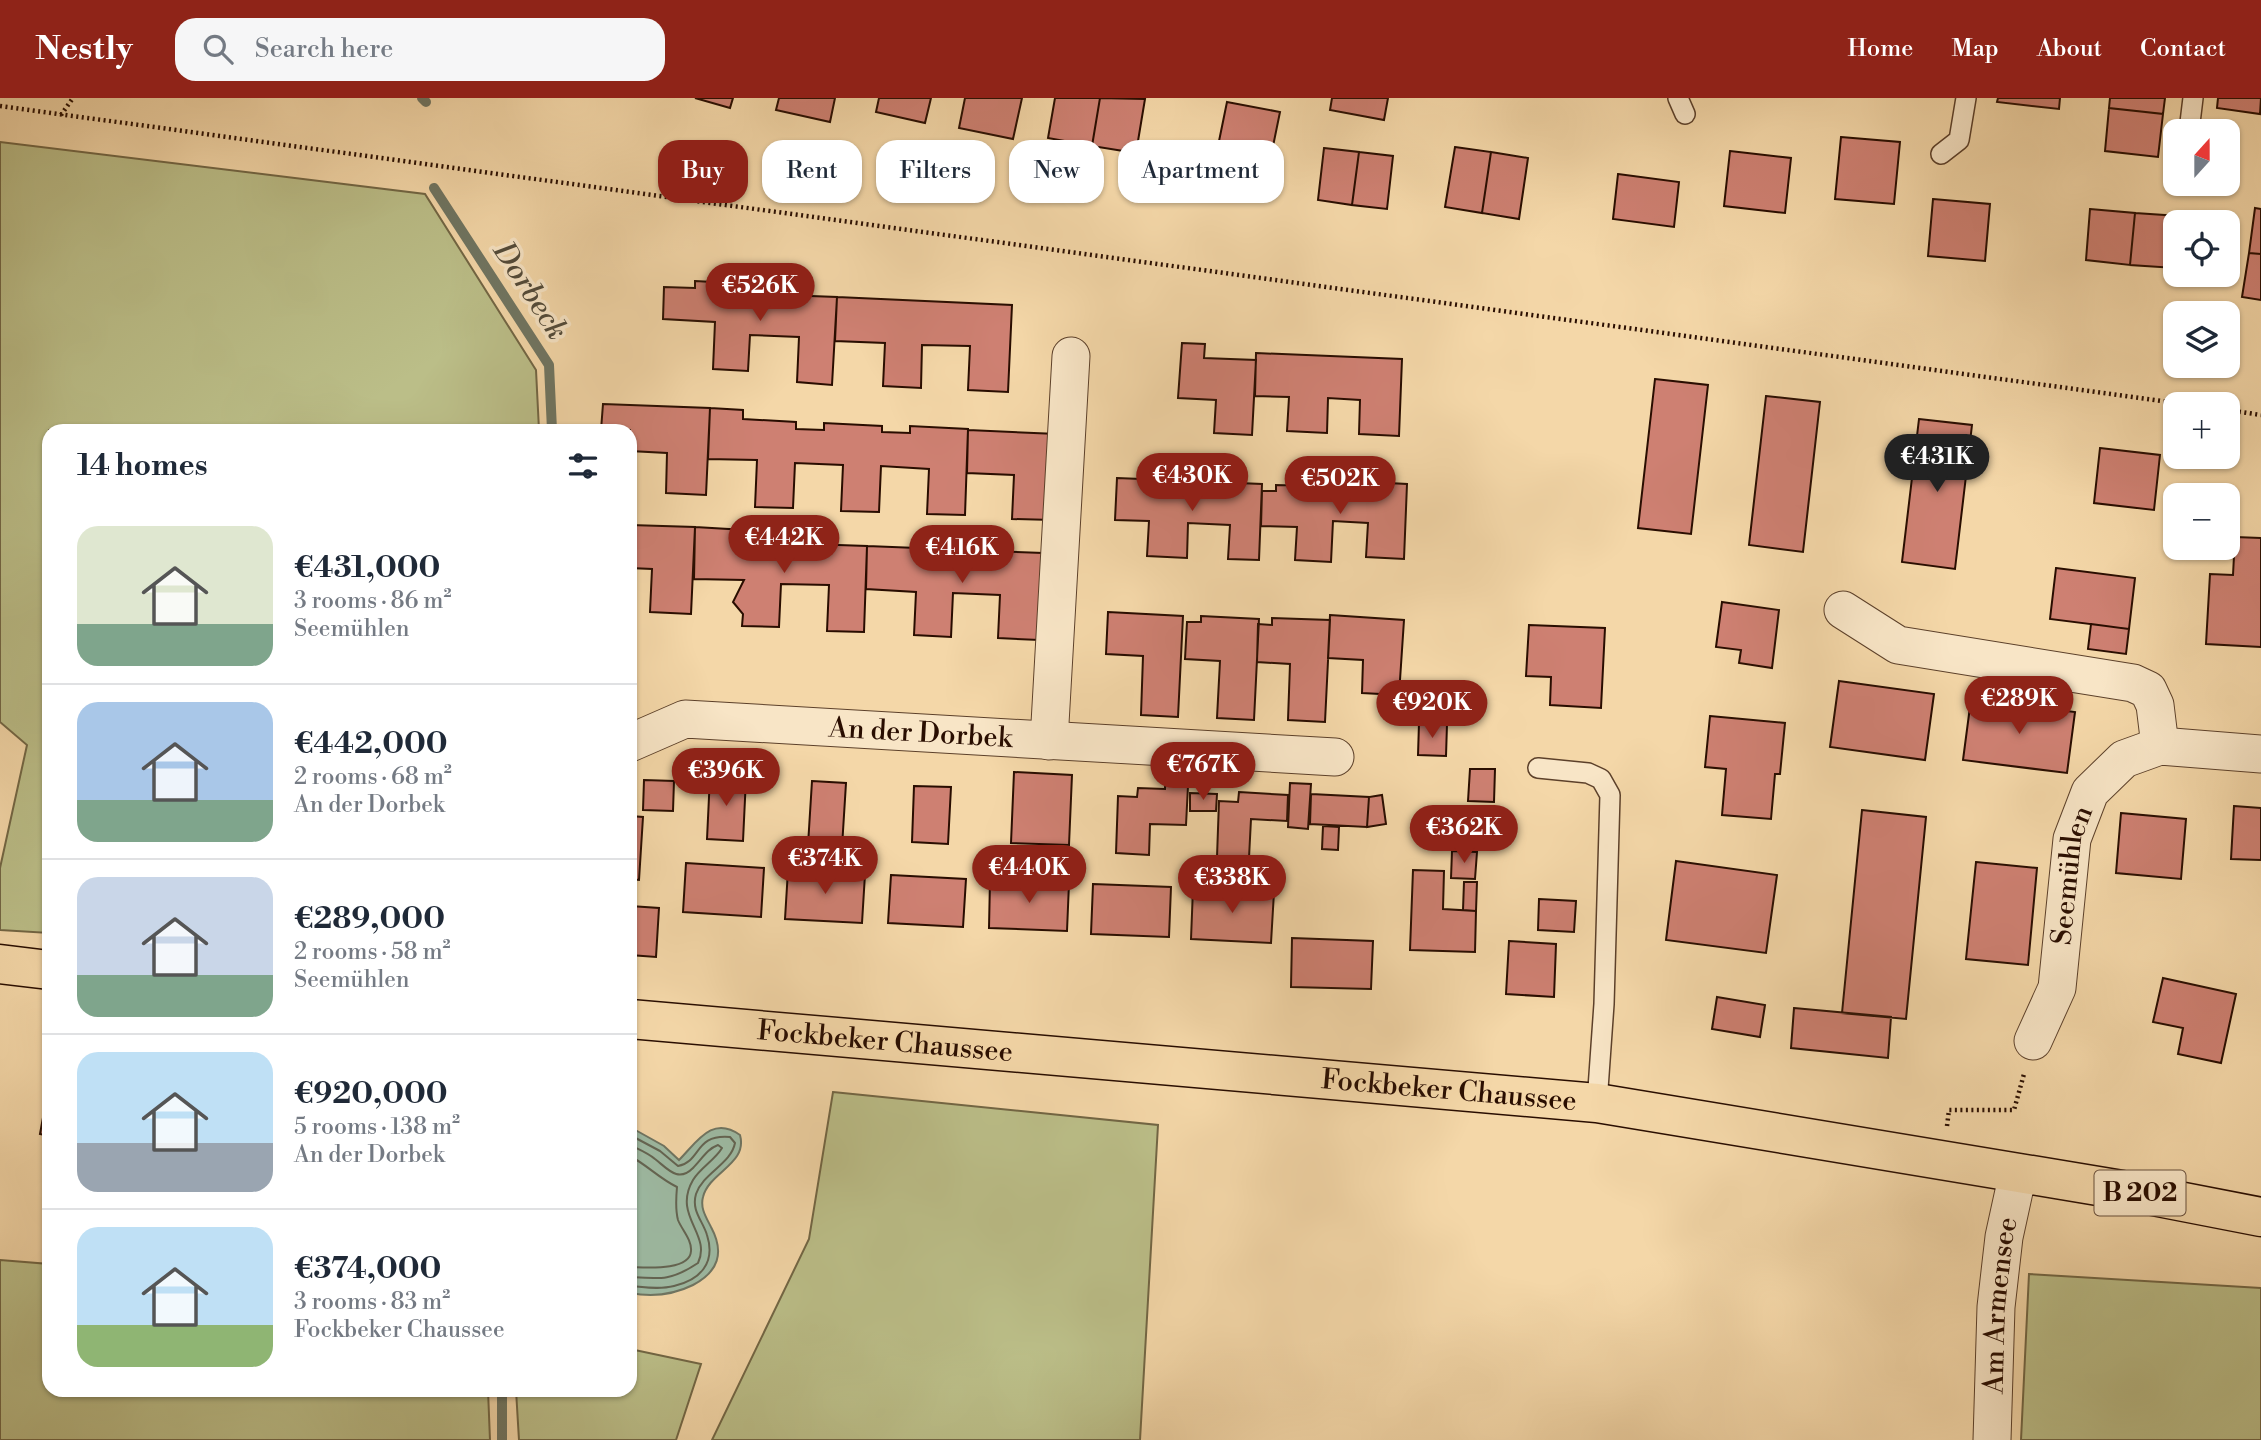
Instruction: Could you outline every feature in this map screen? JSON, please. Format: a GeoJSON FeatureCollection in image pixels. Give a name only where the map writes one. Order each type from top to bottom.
{"type":"FeatureCollection","features":[{"type":"Feature","properties":{"kind":"main road"},"geometry":{"type":"LineString","coordinates":[[0,964],[42,969]]}},
{"type":"Feature","properties":{"kind":"main road","name":"Fockbeker Chaussee"},"geometry":{"type":"LineString","coordinates":[[637,1019],[1597,1103],[2122,1190],[2261,1217]]}},
{"type":"Feature","properties":{"kind":"street","name":"An der Dorbek"},"geometry":{"type":"LineString","coordinates":[[1049,741],[1071,356]]}},
{"type":"Feature","properties":{"kind":"street"},"geometry":{"type":"LineString","coordinates":[[1843,610],[1898,645],[2133,683],[2148,690],[2155,705],[2160,747]]}},
{"type":"Feature","properties":{"kind":"street","name":"An der Dorbek"},"geometry":{"type":"LineString","coordinates":[[637,740],[685,719],[1335,757]]}},
{"type":"Feature","properties":{"kind":"street","name":"Seemühlen"},"geometry":{"type":"LineString","coordinates":[[2033,1041],[2057,988],[2072,839],[2090,792],[2124,759],[2160,747],[2261,754]]}},
{"type":"Feature","properties":{"kind":"street","name":"Am Armensee"},"geometry":{"type":"LineString","coordinates":[[1992,1440],[1996,1307],[2004,1237],[2018,1174]]}},
{"type":"Feature","properties":{"kind":"lane"},"geometry":{"type":"LineString","coordinates":[[1941,154],[1959,140],[1966,98]]}},
{"type":"Feature","properties":{"kind":"lane"},"geometry":{"type":"LineString","coordinates":[[2190,119],[2193,98]]}},
{"type":"Feature","properties":{"kind":"lane"},"geometry":{"type":"LineString","coordinates":[[1538,768],[1588,773],[1601,779],[1609,795],[1604,1004],[1597,1103]]}},
{"type":"Feature","properties":{"kind":"path"},"geometry":{"type":"LineString","coordinates":[[61,116],[73,98]]}},
{"type":"Feature","properties":{"kind":"path"},"geometry":{"type":"LineString","coordinates":[[0,106],[2163,401]]}},
{"type":"Feature","properties":{"kind":"path"},"geometry":{"type":"LineString","coordinates":[[2240,412],[2261,415]]}},
{"type":"Feature","properties":{"kind":"path"},"geometry":{"type":"LineString","coordinates":[[1942,1161],[1949,1110],[2014,1110],[2033,1041]]}},
{"type":"Feature","properties":{"kind":"green space"},"geometry":{"type":"Polygon","coordinates":[[[0,142],[425,194],[536,370],[539,424],[42,424],[42,933],[0,930],[0,868],[27,745],[0,722],[0,142]]]}},
{"type":"Feature","properties":{"kind":"green space"},"geometry":{"type":"Polygon","coordinates":[[[833,1092],[1158,1125],[1140,1440],[712,1440],[809,1239],[833,1092]]]}},
{"type":"Feature","properties":{"kind":"green space"},"geometry":{"type":"Polygon","coordinates":[[[0,1260],[42,1263],[42,1397],[488,1397],[490,1440],[0,1440],[0,1260]]]}},
{"type":"Feature","properties":{"kind":"green space"},"geometry":{"type":"Polygon","coordinates":[[[2029,1274],[2261,1288],[2261,1440],[2021,1440],[2029,1274]]]}},
{"type":"Feature","properties":{"kind":"green space"},"geometry":{"type":"Polygon","coordinates":[[[637,1350],[701,1364],[676,1440],[519,1440],[516,1397],[637,1397],[637,1350]]]}},
{"type":"Feature","properties":{"kind":"water"},"geometry":{"type":"Polygon","coordinates":[[[713,1129],[730,1130],[740,1135],[738,1153],[712,1181],[703,1197],[704,1212],[718,1245],[717,1261],[713,1268],[693,1285],[670,1293],[637,1294],[637,1131],[664,1146],[679,1160],[713,1129]]]}},
{"type":"Feature","properties":{"kind":"building"},"geometry":{"type":"Polygon","coordinates":[[[695,98],[733,98],[730,108],[695,98]]]}},
{"type":"Feature","properties":{"kind":"building"},"geometry":{"type":"Polygon","coordinates":[[[779,98],[835,98],[830,122],[776,110],[779,98]]]}},
{"type":"Feature","properties":{"kind":"building"},"geometry":{"type":"Polygon","coordinates":[[[879,98],[931,98],[925,123],[876,112],[879,98]]]}},
{"type":"Feature","properties":{"kind":"building"},"geometry":{"type":"Polygon","coordinates":[[[965,98],[1022,98],[1013,139],[959,128],[965,98]]]}},
{"type":"Feature","properties":{"kind":"building"},"geometry":{"type":"Polygon","coordinates":[[[1055,98],[1100,98],[1093,140],[1048,138],[1055,98]]]}},
{"type":"Feature","properties":{"kind":"building"},"geometry":{"type":"Polygon","coordinates":[[[1100,98],[1145,99],[1138,140],[1118,140],[1118,150],[1104,148],[1104,140],[1093,140],[1100,98]]]}},
{"type":"Feature","properties":{"kind":"building"},"geometry":{"type":"Polygon","coordinates":[[[1332,98],[1388,98],[1384,120],[1330,110],[1332,98]]]}},
{"type":"Feature","properties":{"kind":"building"},"geometry":{"type":"Polygon","coordinates":[[[1998,98],[2060,98],[2059,109],[1997,102],[1998,98]]]}},
{"type":"Feature","properties":{"kind":"building"},"geometry":{"type":"Polygon","coordinates":[[[2110,98],[2165,98],[2163,114],[2109,108],[2110,98]]]}},
{"type":"Feature","properties":{"kind":"building"},"geometry":{"type":"Polygon","coordinates":[[[2218,98],[2261,98],[2260,114],[2217,108],[2218,98]]]}},
{"type":"Feature","properties":{"kind":"building"},"geometry":{"type":"Polygon","coordinates":[[[1227,102],[1280,112],[1274,140],[1219,140],[1227,102]]]}},
{"type":"Feature","properties":{"kind":"building"},"geometry":{"type":"Polygon","coordinates":[[[2109,108],[2163,114],[2158,157],[2105,151],[2109,108]]]}},
{"type":"Feature","properties":{"kind":"building"},"geometry":{"type":"Polygon","coordinates":[[[1841,137],[1900,142],[1894,204],[1835,199],[1841,137]]]}},
{"type":"Feature","properties":{"kind":"building"},"geometry":{"type":"Polygon","coordinates":[[[1455,147],[1491,152],[1482,213],[1445,207],[1455,147]]]}},
{"type":"Feature","properties":{"kind":"building"},"geometry":{"type":"Polygon","coordinates":[[[1324,148],[1359,152],[1352,205],[1318,200],[1324,148]]]}},
{"type":"Feature","properties":{"kind":"building"},"geometry":{"type":"Polygon","coordinates":[[[1730,151],[1791,158],[1785,213],[1724,206],[1730,151]]]}},
{"type":"Feature","properties":{"kind":"building"},"geometry":{"type":"Polygon","coordinates":[[[1359,152],[1393,156],[1387,209],[1352,205],[1359,152]]]}},
{"type":"Feature","properties":{"kind":"building"},"geometry":{"type":"Polygon","coordinates":[[[1491,152],[1528,158],[1519,219],[1482,213],[1491,152]]]}},
{"type":"Feature","properties":{"kind":"building"},"geometry":{"type":"Polygon","coordinates":[[[1618,174],[1679,182],[1674,227],[1613,219],[1618,174]]]}},
{"type":"Feature","properties":{"kind":"building"},"geometry":{"type":"Polygon","coordinates":[[[1933,199],[1990,204],[1985,261],[1928,256],[1933,199]]]}},
{"type":"Feature","properties":{"kind":"building"},"geometry":{"type":"Polygon","coordinates":[[[2255,208],[2261,209],[2261,254],[2249,253],[2255,208]]]}},
{"type":"Feature","properties":{"kind":"building"},"geometry":{"type":"Polygon","coordinates":[[[2090,209],[2135,213],[2130,265],[2086,260],[2090,209]]]}},
{"type":"Feature","properties":{"kind":"building"},"geometry":{"type":"Polygon","coordinates":[[[2135,213],[2163,215],[2163,267],[2130,265],[2135,213]]]}},
{"type":"Feature","properties":{"kind":"building"},"geometry":{"type":"Polygon","coordinates":[[[2249,253],[2261,254],[2261,300],[2242,297],[2249,253]]]}},
{"type":"Feature","properties":{"kind":"building"},"geometry":{"type":"Polygon","coordinates":[[[695,281],[784,286],[784,295],[837,297],[832,385],[797,382],[799,337],[750,335],[748,371],[713,369],[715,322],[663,319],[664,287],[695,288],[695,281]]]}},
{"type":"Feature","properties":{"kind":"building"},"geometry":{"type":"Polygon","coordinates":[[[837,297],[1012,305],[1008,392],[968,390],[970,346],[922,345],[921,388],[883,386],[885,343],[835,341],[837,297]]]}},
{"type":"Feature","properties":{"kind":"building"},"geometry":{"type":"Polygon","coordinates":[[[1182,343],[1205,344],[1204,358],[1256,360],[1252,435],[1214,433],[1216,400],[1178,398],[1182,343]]]}},
{"type":"Feature","properties":{"kind":"building"},"geometry":{"type":"Polygon","coordinates":[[[1256,353],[1402,359],[1399,436],[1359,434],[1360,400],[1328,398],[1327,433],[1287,431],[1289,397],[1255,396],[1256,353]]]}},
{"type":"Feature","properties":{"kind":"building"},"geometry":{"type":"Polygon","coordinates":[[[1655,379],[1708,385],[1691,534],[1638,528],[1655,379]]]}},
{"type":"Feature","properties":{"kind":"building"},"geometry":{"type":"Polygon","coordinates":[[[1766,396],[1820,402],[1803,552],[1749,545],[1766,396]]]}},
{"type":"Feature","properties":{"kind":"building"},"geometry":{"type":"Polygon","coordinates":[[[603,404],[710,408],[706,495],[666,493],[667,453],[637,451],[637,424],[601,424],[603,404]]]}},
{"type":"Feature","properties":{"kind":"building"},"geometry":{"type":"Polygon","coordinates":[[[710,408],[743,410],[743,419],[796,422],[796,429],[824,430],[824,423],[882,426],[882,432],[910,433],[910,426],[968,429],[965,515],[927,514],[929,469],[881,466],[879,512],[841,511],[843,465],[795,463],[793,508],[755,507],[757,460],[708,459],[710,408]]]}},
{"type":"Feature","properties":{"kind":"building"},"geometry":{"type":"Polygon","coordinates":[[[1919,419],[1972,425],[1955,569],[1902,562],[1919,419]]]}},
{"type":"Feature","properties":{"kind":"building"},"geometry":{"type":"Polygon","coordinates":[[[968,430],[1057,434],[1053,520],[1012,519],[1014,475],[967,473],[968,430]]]}},
{"type":"Feature","properties":{"kind":"building"},"geometry":{"type":"Polygon","coordinates":[[[2100,448],[2160,455],[2154,510],[2094,503],[2100,448]]]}},
{"type":"Feature","properties":{"kind":"building"},"geometry":{"type":"Polygon","coordinates":[[[1117,478],[1262,484],[1259,560],[1228,559],[1230,525],[1188,523],[1187,558],[1147,556],[1149,521],[1115,520],[1117,478]]]}},
{"type":"Feature","properties":{"kind":"building"},"geometry":{"type":"Polygon","coordinates":[[[1349,481],[1407,484],[1404,559],[1366,557],[1368,523],[1333,521],[1331,562],[1295,560],[1297,527],[1261,526],[1262,491],[1276,491],[1276,485],[1349,487],[1349,481]]]}},
{"type":"Feature","properties":{"kind":"building"},"geometry":{"type":"Polygon","coordinates":[[[637,525],[695,527],[691,614],[650,612],[652,569],[637,568],[637,525]]]}},
{"type":"Feature","properties":{"kind":"building"},"geometry":{"type":"Polygon","coordinates":[[[695,527],[745,530],[745,539],[782,541],[782,548],[809,550],[809,544],[867,546],[864,632],[827,631],[829,585],[781,584],[779,627],[742,626],[743,614],[733,602],[744,580],[694,579],[695,527]]]}},
{"type":"Feature","properties":{"kind":"building"},"geometry":{"type":"Polygon","coordinates":[[[2240,537],[2261,538],[2261,647],[2206,644],[2210,574],[2233,575],[2234,560],[2240,560],[2240,537]]]}},
{"type":"Feature","properties":{"kind":"building"},"geometry":{"type":"Polygon","coordinates":[[[867,546],[1043,553],[1039,640],[998,638],[1000,595],[953,593],[951,637],[914,635],[916,592],[866,589],[867,546]]]}},
{"type":"Feature","properties":{"kind":"building"},"geometry":{"type":"Polygon","coordinates":[[[2056,568],[2135,578],[2129,629],[2050,619],[2056,568]]]}},
{"type":"Feature","properties":{"kind":"building"},"geometry":{"type":"Polygon","coordinates":[[[1722,602],[1779,610],[1772,668],[1739,663],[1741,650],[1716,647],[1722,602]]]}},
{"type":"Feature","properties":{"kind":"building"},"geometry":{"type":"Polygon","coordinates":[[[1108,612],[1183,616],[1178,717],[1141,715],[1143,656],[1106,654],[1108,612]]]}},
{"type":"Feature","properties":{"kind":"building"},"geometry":{"type":"Polygon","coordinates":[[[1330,615],[1404,620],[1399,695],[1362,693],[1363,660],[1328,658],[1330,615]]]}},
{"type":"Feature","properties":{"kind":"building"},"geometry":{"type":"Polygon","coordinates":[[[1201,616],[1259,619],[1254,720],[1217,718],[1220,661],[1185,659],[1187,622],[1201,622],[1201,616]]]}},
{"type":"Feature","properties":{"kind":"building"},"geometry":{"type":"Polygon","coordinates":[[[1272,618],[1330,620],[1325,722],[1288,720],[1290,664],[1257,662],[1258,624],[1272,625],[1272,618]]]}},
{"type":"Feature","properties":{"kind":"building"},"geometry":{"type":"Polygon","coordinates":[[[2091,624],[2129,629],[2126,654],[2088,649],[2091,624]]]}},
{"type":"Feature","properties":{"kind":"building"},"geometry":{"type":"Polygon","coordinates":[[[1529,625],[1605,628],[1601,708],[1550,705],[1551,677],[1526,676],[1529,625]]]}},
{"type":"Feature","properties":{"kind":"building"},"geometry":{"type":"Polygon","coordinates":[[[1839,681],[1934,694],[1925,760],[1830,747],[1839,681]]]}},
{"type":"Feature","properties":{"kind":"building"},"geometry":{"type":"Polygon","coordinates":[[[1971,699],[2075,712],[2067,773],[1963,760],[1971,699]]]}},
{"type":"Feature","properties":{"kind":"building"},"geometry":{"type":"Polygon","coordinates":[[[1710,716],[1785,723],[1780,774],[1775,774],[1771,819],[1722,815],[1726,769],[1705,767],[1710,716]]]}},
{"type":"Feature","properties":{"kind":"building"},"geometry":{"type":"Polygon","coordinates":[[[1419,723],[1447,724],[1446,756],[1418,755],[1419,723]]]}},
{"type":"Feature","properties":{"kind":"building"},"geometry":{"type":"Polygon","coordinates":[[[1166,765],[1189,766],[1186,825],[1150,824],[1149,855],[1116,853],[1118,796],[1137,797],[1138,788],[1165,789],[1166,765]]]}},
{"type":"Feature","properties":{"kind":"building"},"geometry":{"type":"Polygon","coordinates":[[[1470,769],[1495,769],[1494,802],[1468,801],[1470,769]]]}},
{"type":"Feature","properties":{"kind":"building"},"geometry":{"type":"Polygon","coordinates":[[[1014,772],[1072,775],[1069,845],[1011,843],[1014,772]]]}},
{"type":"Feature","properties":{"kind":"building"},"geometry":{"type":"Polygon","coordinates":[[[710,776],[746,778],[743,841],[707,839],[710,776]]]}},
{"type":"Feature","properties":{"kind":"building"},"geometry":{"type":"Polygon","coordinates":[[[644,780],[674,781],[673,811],[643,810],[644,780]]]}},
{"type":"Feature","properties":{"kind":"building"},"geometry":{"type":"Polygon","coordinates":[[[812,781],[846,783],[842,847],[808,845],[812,781]]]}},
{"type":"Feature","properties":{"kind":"building"},"geometry":{"type":"Polygon","coordinates":[[[1290,783],[1311,784],[1308,829],[1288,827],[1290,783]]]}},
{"type":"Feature","properties":{"kind":"building"},"geometry":{"type":"Polygon","coordinates":[[[914,786],[951,787],[948,844],[912,842],[914,786]]]}},
{"type":"Feature","properties":{"kind":"building"},"geometry":{"type":"Polygon","coordinates":[[[1239,792],[1288,795],[1287,821],[1251,819],[1249,858],[1217,857],[1219,801],[1238,802],[1239,792]]]}},
{"type":"Feature","properties":{"kind":"building"},"geometry":{"type":"Polygon","coordinates":[[[1190,793],[1217,794],[1216,811],[1190,811],[1190,793]]]}},
{"type":"Feature","properties":{"kind":"building"},"geometry":{"type":"Polygon","coordinates":[[[1311,794],[1369,797],[1367,827],[1310,824],[1311,794]]]}},
{"type":"Feature","properties":{"kind":"building"},"geometry":{"type":"Polygon","coordinates":[[[1382,795],[1386,824],[1367,827],[1369,797],[1382,795]]]}},
{"type":"Feature","properties":{"kind":"building"},"geometry":{"type":"Polygon","coordinates":[[[2234,806],[2261,808],[2261,860],[2231,859],[2234,806]]]}},
{"type":"Feature","properties":{"kind":"building"},"geometry":{"type":"Polygon","coordinates":[[[1862,810],[1926,817],[1906,1019],[1842,1013],[1862,810]]]}},
{"type":"Feature","properties":{"kind":"building"},"geometry":{"type":"Polygon","coordinates":[[[2121,813],[2186,819],[2181,879],[2116,873],[2121,813]]]}},
{"type":"Feature","properties":{"kind":"building"},"geometry":{"type":"Polygon","coordinates":[[[637,817],[643,817],[637,880],[637,817]]]}},
{"type":"Feature","properties":{"kind":"building"},"geometry":{"type":"Polygon","coordinates":[[[1323,826],[1339,827],[1338,850],[1322,849],[1323,826]]]}},
{"type":"Feature","properties":{"kind":"building"},"geometry":{"type":"Polygon","coordinates":[[[1452,851],[1477,852],[1475,879],[1451,878],[1452,851]]]}},
{"type":"Feature","properties":{"kind":"building"},"geometry":{"type":"Polygon","coordinates":[[[1676,861],[1777,875],[1766,953],[1666,940],[1676,861]]]}},
{"type":"Feature","properties":{"kind":"building"},"geometry":{"type":"Polygon","coordinates":[[[1976,862],[2037,868],[2028,965],[1966,959],[1976,862]]]}},
{"type":"Feature","properties":{"kind":"building"},"geometry":{"type":"Polygon","coordinates":[[[686,863],[764,868],[761,917],[683,912],[686,863]]]}},
{"type":"Feature","properties":{"kind":"building"},"geometry":{"type":"Polygon","coordinates":[[[788,870],[865,874],[862,923],[785,919],[788,870]]]}},
{"type":"Feature","properties":{"kind":"building"},"geometry":{"type":"Polygon","coordinates":[[[1413,870],[1444,871],[1443,909],[1476,911],[1475,952],[1410,950],[1413,870]]]}},
{"type":"Feature","properties":{"kind":"building"},"geometry":{"type":"Polygon","coordinates":[[[891,875],[966,879],[963,927],[888,923],[891,875]]]}},
{"type":"Feature","properties":{"kind":"building"},"geometry":{"type":"Polygon","coordinates":[[[990,880],[1069,883],[1067,931],[989,928],[990,880]]]}},
{"type":"Feature","properties":{"kind":"building"},"geometry":{"type":"Polygon","coordinates":[[[1464,882],[1477,882],[1476,911],[1463,910],[1464,882]]]}},
{"type":"Feature","properties":{"kind":"building"},"geometry":{"type":"Polygon","coordinates":[[[1093,884],[1171,887],[1169,937],[1091,934],[1093,884]]]}},
{"type":"Feature","properties":{"kind":"building"},"geometry":{"type":"Polygon","coordinates":[[[1193,888],[1274,892],[1271,943],[1191,939],[1193,888]]]}},
{"type":"Feature","properties":{"kind":"building"},"geometry":{"type":"Polygon","coordinates":[[[1539,899],[1576,901],[1574,932],[1538,930],[1539,899]]]}},
{"type":"Feature","properties":{"kind":"building"},"geometry":{"type":"Polygon","coordinates":[[[637,906],[659,908],[656,957],[637,956],[637,906]]]}},
{"type":"Feature","properties":{"kind":"building"},"geometry":{"type":"Polygon","coordinates":[[[1292,938],[1373,941],[1371,989],[1291,987],[1292,938]]]}},
{"type":"Feature","properties":{"kind":"building"},"geometry":{"type":"Polygon","coordinates":[[[1509,941],[1556,944],[1554,997],[1506,994],[1509,941]]]}},
{"type":"Feature","properties":{"kind":"building"},"geometry":{"type":"Polygon","coordinates":[[[2163,978],[2236,994],[2221,1063],[2178,1054],[2183,1028],[2153,1022],[2163,978]]]}},
{"type":"Feature","properties":{"kind":"building"},"geometry":{"type":"Polygon","coordinates":[[[1717,997],[1765,1005],[1760,1037],[1712,1029],[1717,997]]]}},
{"type":"Feature","properties":{"kind":"building"},"geometry":{"type":"Polygon","coordinates":[[[1794,1008],[1891,1017],[1888,1058],[1791,1048],[1794,1008]]]}},
{"type":"Feature","properties":{"kind":"waterway"},"geometry":{"type":"LineString","coordinates":[[422,98],[426,102]]}},
{"type":"Feature","properties":{"kind":"waterway","name":"Dorbeck"},"geometry":{"type":"LineString","coordinates":[[434,188],[549,365],[552,424]]}},
{"type":"Feature","properties":{"kind":"waterway","name":"Dorbeck"},"geometry":{"type":"LineString","coordinates":[[502,1397],[502,1440]]}}]}
